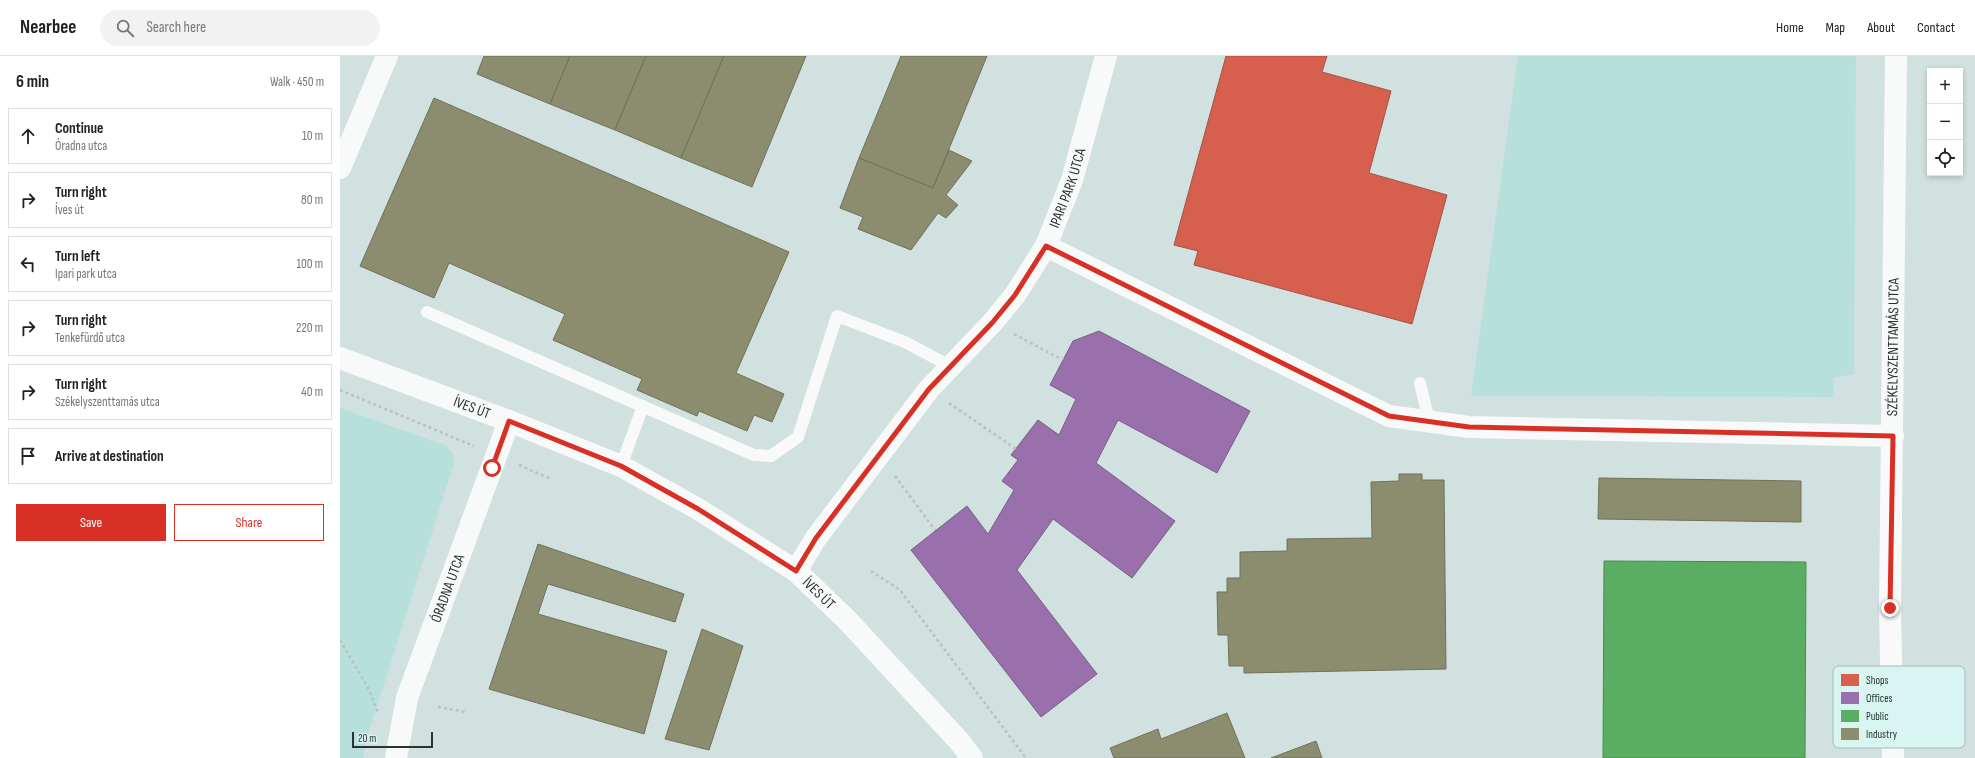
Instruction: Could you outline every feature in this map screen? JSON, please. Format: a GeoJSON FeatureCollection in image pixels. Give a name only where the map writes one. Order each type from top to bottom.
{"type":"FeatureCollection","features":[{"type":"Feature","properties":{"kind":"street"},"geometry":{"type":"LineString","coordinates":[[340,168],[387,56]]}},
{"type":"Feature","properties":{"kind":"street","name":"IPARI PARK UTCA"},"geometry":{"type":"LineString","coordinates":[[796,571],[816,538],[929,389],[992,323],[1015,295],[1046,246],[1072,180],[1106,56]]}},
{"type":"Feature","properties":{"kind":"street","name":"SZÉKELYSZENTTAMÁS UTCA"},"geometry":{"type":"LineString","coordinates":[[1891,666],[1890,608],[1896,56]]}},
{"type":"Feature","properties":{"kind":"street"},"geometry":{"type":"LineString","coordinates":[[1046,246],[1389,416],[1469,427],[1893,436]]}},
{"type":"Feature","properties":{"kind":"street","name":"ÍVES ÚT"},"geometry":{"type":"LineString","coordinates":[[340,358],[509,421],[621,466],[698,509],[796,571],[847,620],[959,741],[972,758]]}},
{"type":"Feature","properties":{"kind":"street","name":"ÓRADNA UTCA"},"geometry":{"type":"LineString","coordinates":[[396,758],[407,698],[509,421]]}},
{"type":"Feature","properties":{"kind":"street","name":"SZÉKELYSZENTTAMÁS UTCA"},"geometry":{"type":"LineString","coordinates":[[1893,748],[1893,758]]}},
{"type":"Feature","properties":{"kind":"lane"},"geometry":{"type":"LineString","coordinates":[[427,312],[754,455],[771,456],[798,437],[837,316],[905,342],[950,366]]}},
{"type":"Feature","properties":{"kind":"lane"},"geometry":{"type":"LineString","coordinates":[[1420,383],[1429,421]]}},
{"type":"Feature","properties":{"kind":"lane"},"geometry":{"type":"LineString","coordinates":[[621,466],[643,406]]}},
{"type":"Feature","properties":{"kind":"path"},"geometry":{"type":"LineString","coordinates":[[992,323],[1057,356],[1064,358]]}},
{"type":"Feature","properties":{"kind":"path"},"geometry":{"type":"LineString","coordinates":[[929,389],[1016,450]]}},
{"type":"Feature","properties":{"kind":"path"},"geometry":{"type":"LineString","coordinates":[[340,390],[551,479]]}},
{"type":"Feature","properties":{"kind":"path"},"geometry":{"type":"LineString","coordinates":[[879,456],[935,530]]}},
{"type":"Feature","properties":{"kind":"path"},"geometry":{"type":"LineString","coordinates":[[872,572],[900,590],[1026,758]]}},
{"type":"Feature","properties":{"kind":"path"},"geometry":{"type":"LineString","coordinates":[[340,640],[368,688],[379,714]]}},
{"type":"Feature","properties":{"kind":"path"},"geometry":{"type":"LineString","coordinates":[[438,707],[466,712]]}},
{"type":"Feature","properties":{"kind":"shaded area"},"geometry":{"type":"Polygon","coordinates":[[[1518,56],[1856,56],[1854,374],[1834,378],[1833,397],[1471,396],[1518,56]]]}},
{"type":"Feature","properties":{"kind":"shaded area"},"geometry":{"type":"Polygon","coordinates":[[[340,408],[445,445],[453,454],[454,463],[366,741],[363,758],[340,758],[340,408]]]}},
{"type":"Feature","properties":{"kind":"building: Shops"},"geometry":{"type":"Polygon","coordinates":[[[1226,56],[1327,56],[1322,72],[1391,91],[1369,173],[1447,195],[1412,324],[1194,265],[1198,251],[1174,245],[1226,56]]]}},
{"type":"Feature","properties":{"kind":"building: Offices"},"geometry":{"type":"Polygon","coordinates":[[[1099,331],[1250,411],[1217,473],[1118,420],[1096,463],[1175,521],[1132,578],[1053,519],[1017,570],[1097,674],[1041,717],[911,550],[967,506],[988,534],[1014,490],[1002,481],[1018,460],[1011,455],[1038,420],[1059,435],[1076,399],[1050,385],[1073,341],[1099,331]]]}},
{"type":"Feature","properties":{"kind":"building: Public"},"geometry":{"type":"Polygon","coordinates":[[[1604,561],[1806,562],[1805,758],[1603,758],[1604,561]]]}},
{"type":"Feature","properties":{"kind":"building: Industry"},"geometry":{"type":"Polygon","coordinates":[[[484,56],[570,56],[550,104],[477,74],[484,56]]]}},
{"type":"Feature","properties":{"kind":"building: Industry"},"geometry":{"type":"Polygon","coordinates":[[[570,56],[646,56],[615,130],[550,104],[570,56]]]}},
{"type":"Feature","properties":{"kind":"building: Industry"},"geometry":{"type":"Polygon","coordinates":[[[646,56],[724,56],[681,158],[615,130],[646,56]]]}},
{"type":"Feature","properties":{"kind":"building: Industry"},"geometry":{"type":"Polygon","coordinates":[[[724,56],[806,56],[752,187],[681,158],[724,56]]]}},
{"type":"Feature","properties":{"kind":"building: Industry"},"geometry":{"type":"Polygon","coordinates":[[[901,56],[987,56],[933,188],[859,158],[901,56]]]}},
{"type":"Feature","properties":{"kind":"building: Industry"},"geometry":{"type":"Polygon","coordinates":[[[434,98],[789,252],[736,373],[784,394],[772,422],[754,415],[747,431],[699,411],[697,416],[637,390],[642,379],[553,340],[565,314],[449,263],[434,298],[360,266],[434,98]]]}},
{"type":"Feature","properties":{"kind":"building: Industry"},"geometry":{"type":"Polygon","coordinates":[[[949,150],[972,161],[946,195],[958,205],[946,218],[938,213],[911,250],[858,229],[863,217],[840,208],[859,158],[933,188],[949,150]]]}},
{"type":"Feature","properties":{"kind":"building: Industry"},"geometry":{"type":"Polygon","coordinates":[[[1399,474],[1422,474],[1422,480],[1444,480],[1446,669],[1244,673],[1244,666],[1229,666],[1228,635],[1218,635],[1217,592],[1227,592],[1227,578],[1240,578],[1240,552],[1287,551],[1287,539],[1372,538],[1371,482],[1399,481],[1399,474]]]}},
{"type":"Feature","properties":{"kind":"building: Industry"},"geometry":{"type":"Polygon","coordinates":[[[1599,478],[1801,481],[1801,522],[1598,519],[1599,478]]]}},
{"type":"Feature","properties":{"kind":"building: Industry"},"geometry":{"type":"Polygon","coordinates":[[[538,544],[684,594],[675,622],[548,584],[538,614],[667,651],[644,734],[489,689],[538,544]]]}},
{"type":"Feature","properties":{"kind":"building: Industry"},"geometry":{"type":"Polygon","coordinates":[[[702,629],[743,646],[709,750],[665,739],[702,629]]]}},
{"type":"Feature","properties":{"kind":"building: Industry"},"geometry":{"type":"Polygon","coordinates":[[[1227,713],[1245,758],[1114,758],[1110,748],[1158,729],[1161,739],[1227,713]]]}},
{"type":"Feature","properties":{"kind":"building: Industry"},"geometry":{"type":"Polygon","coordinates":[[[1316,741],[1322,758],[1271,758],[1316,741]]]}},
{"type":"Feature","properties":{"kind":"route"},"geometry":{"type":"LineString","coordinates":[[492,468],[509,421],[621,466],[698,509],[796,571],[816,538],[929,389],[992,323],[1015,295],[1046,246],[1389,416],[1469,427],[1893,436],[1890,608]]}}]}
